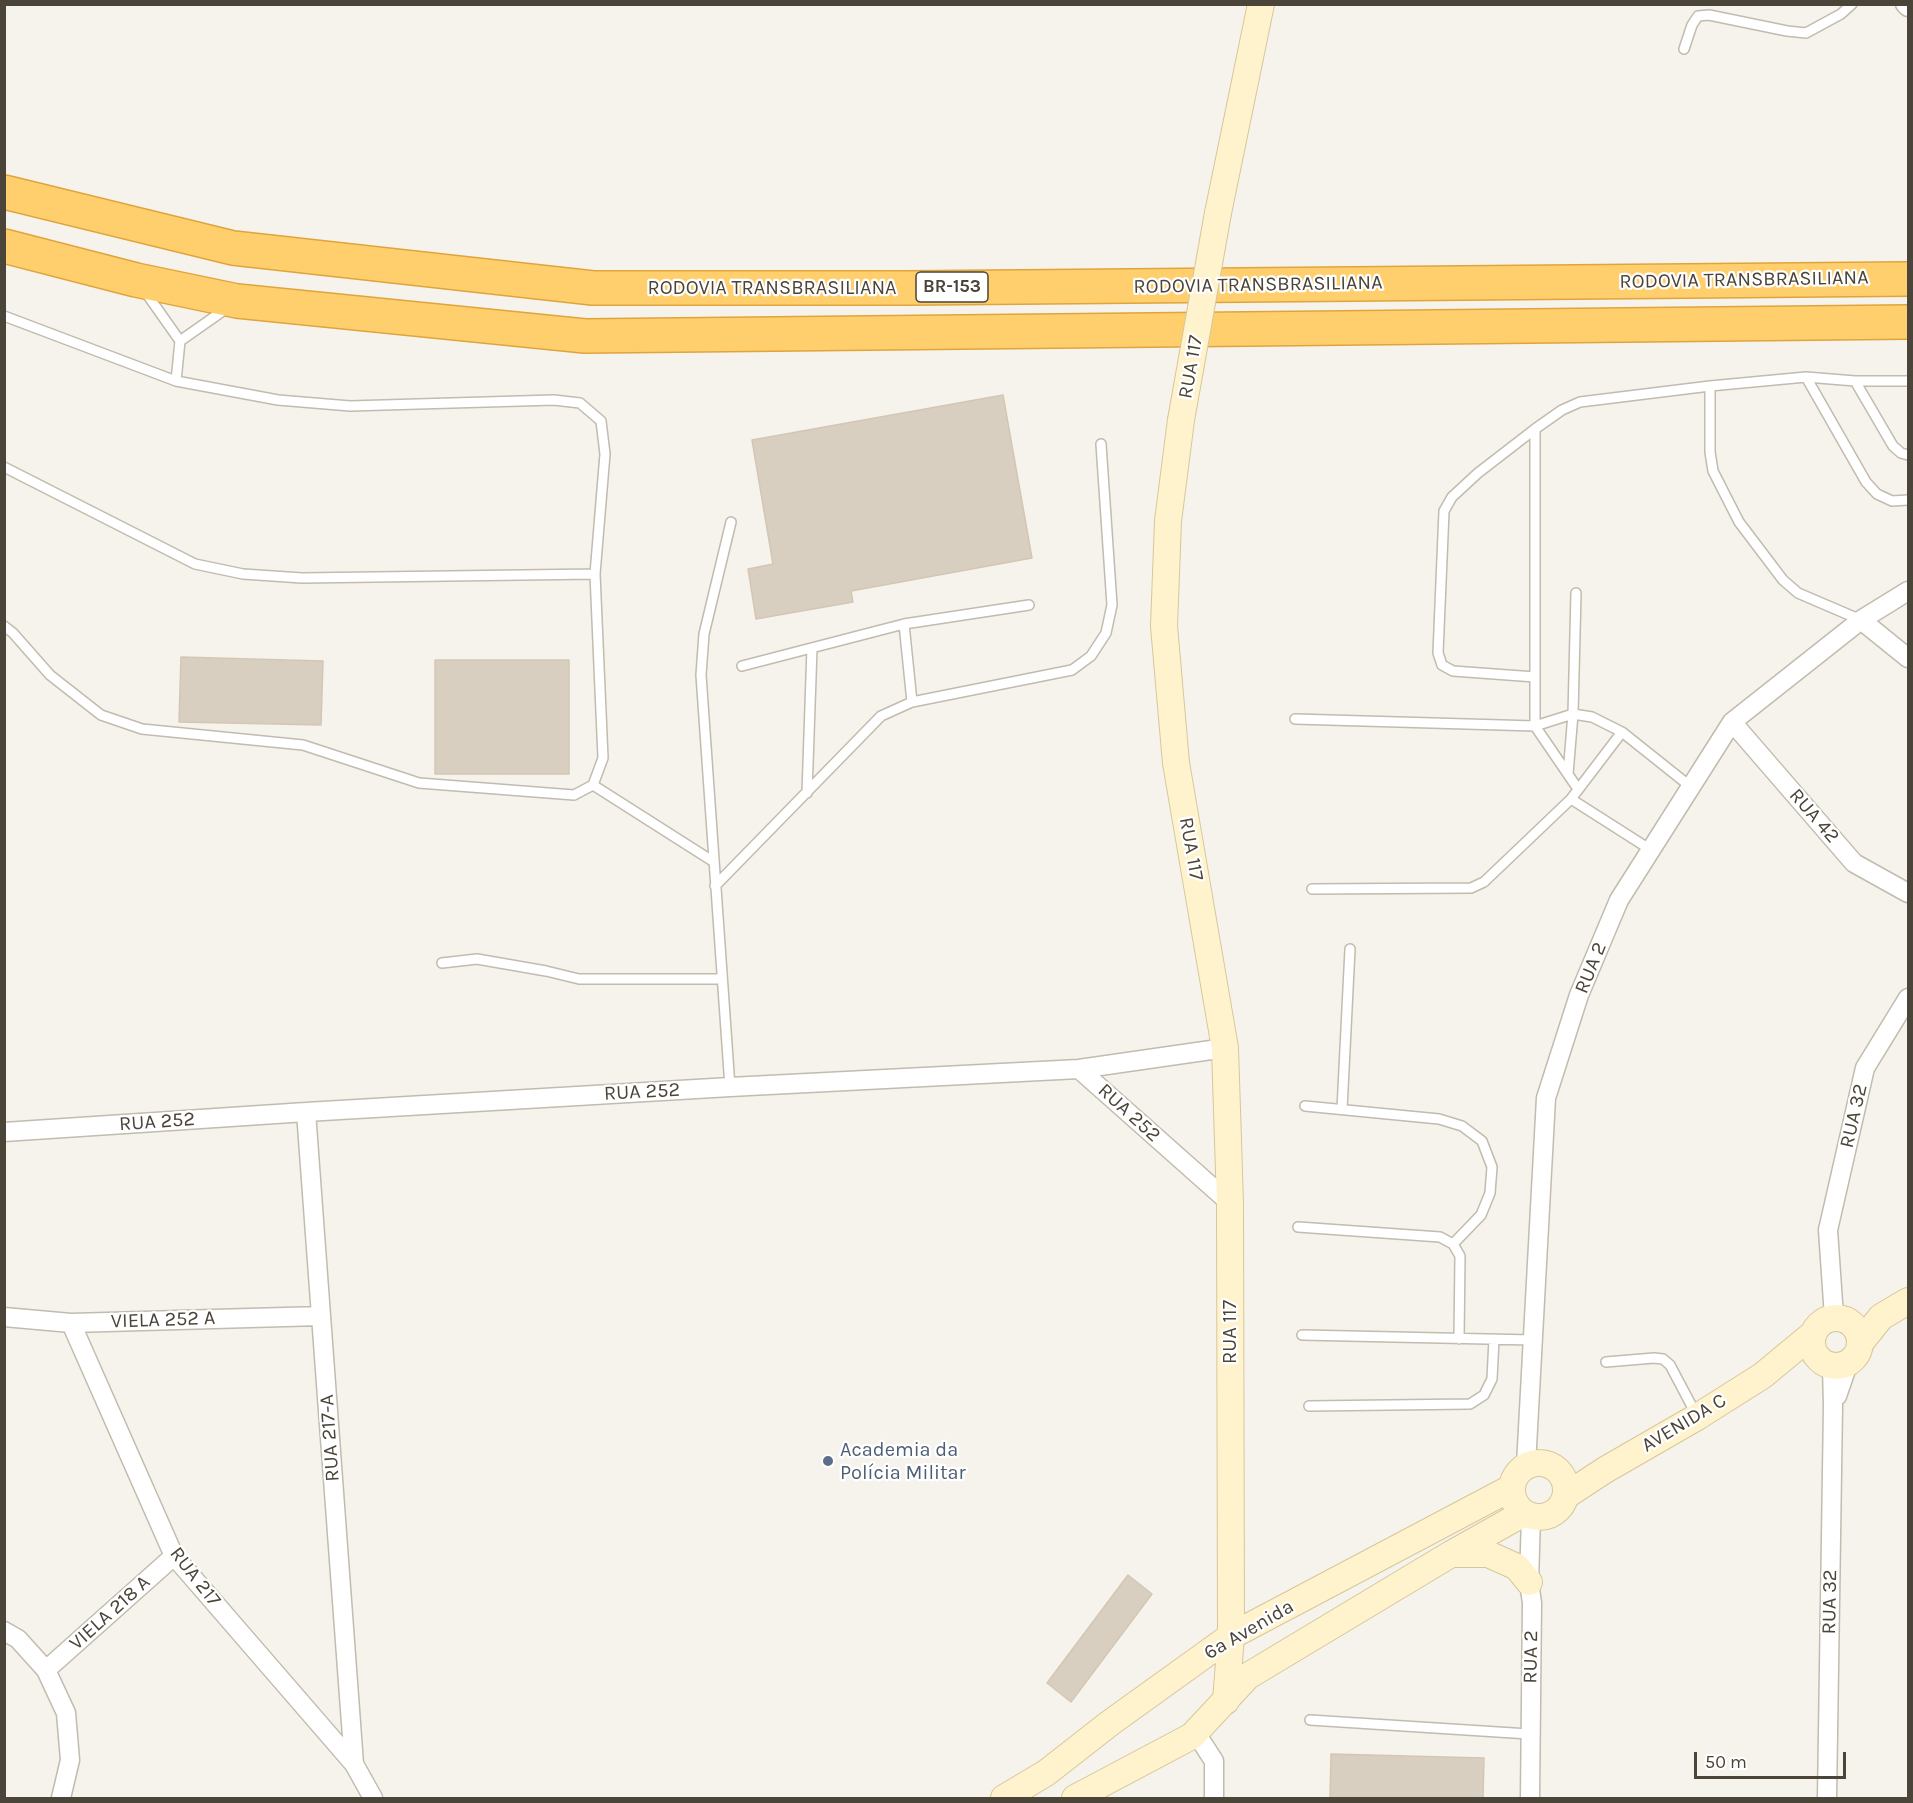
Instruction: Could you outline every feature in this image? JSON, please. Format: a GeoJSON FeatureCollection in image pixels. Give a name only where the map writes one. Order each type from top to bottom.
{"type":"FeatureCollection","features":[{"type":"Feature","properties":{"kind":"highway","name":"RODOVIA TRANSBRASILIANA"},"geometry":{"type":"LineString","coordinates":[[4,192],[233,248],[592,288],[933,288],[1908,279]]}},
{"type":"Feature","properties":{"kind":"highway"},"geometry":{"type":"LineString","coordinates":[[4,246],[136,280],[237,301],[585,336],[1908,322]]}},
{"type":"Feature","properties":{"kind":"street","name":"RUA 117"},"geometry":{"type":"LineString","coordinates":[[1226,1701],[1231,1636],[1230,1203],[1225,1048],[1176,763],[1164,626],[1168,522],[1181,420],[1218,213],[1261,4]]}},
{"type":"Feature","properties":{"kind":"street","name":"RUA 2"},"geometry":{"type":"LineString","coordinates":[[1526,1465],[1546,1098],[1579,994],[1619,900],[1732,722],[1861,620],[1908,591]]}},
{"type":"Feature","properties":{"kind":"street"},"geometry":{"type":"LineString","coordinates":[[1861,620],[1908,658]]}},
{"type":"Feature","properties":{"kind":"street","name":"RUA 42"},"geometry":{"type":"LineString","coordinates":[[1732,722],[1854,862],[1908,893]]}},
{"type":"Feature","properties":{"kind":"street","name":"RUA 32"},"geometry":{"type":"LineString","coordinates":[[1849,1327],[1828,1230],[1865,1068],[1908,998]]}},
{"type":"Feature","properties":{"kind":"street"},"geometry":{"type":"LineString","coordinates":[[1079,1069],[1225,1048]]}},
{"type":"Feature","properties":{"kind":"street","name":"RUA 252"},"geometry":{"type":"LineString","coordinates":[[4,1132],[729,1087],[1079,1069],[1230,1203]]}},
{"type":"Feature","properties":{"kind":"street","name":"RUA 217-A"},"geometry":{"type":"LineString","coordinates":[[306,1112],[354,1764]]}},
{"type":"Feature","properties":{"kind":"street"},"geometry":{"type":"LineString","coordinates":[[1849,1327],[1860,1351],[1855,1359],[1833,1363],[1813,1351],[1814,1333],[1822,1322],[1849,1327],[1881,1317],[1908,1301]]}},
{"type":"Feature","properties":{"kind":"street","name":"VIELA 252 A"},"geometry":{"type":"LineString","coordinates":[[4,1317],[71,1323],[321,1316]]}},
{"type":"Feature","properties":{"kind":"street","name":"RUA 217"},"geometry":{"type":"LineString","coordinates":[[71,1323],[174,1556],[354,1764],[373,1798]]}},
{"type":"Feature","properties":{"kind":"street","name":"AVENIDA C"},"geometry":{"type":"LineString","coordinates":[[1567,1495],[1762,1376],[1814,1333]]}},
{"type":"Feature","properties":{"kind":"street","name":"RUA 32"},"geometry":{"type":"LineString","coordinates":[[1827,1798],[1833,1363]]}},
{"type":"Feature","properties":{"kind":"street","name":"AVENIDA C"},"geometry":{"type":"LineString","coordinates":[[1762,1376],[1833,1363]]}},
{"type":"Feature","properties":{"kind":"street"},"geometry":{"type":"LineString","coordinates":[[1543,1462],[1559,1470],[1566,1481],[1567,1495],[1558,1510],[1545,1517],[1527,1514],[1515,1502],[1512,1488],[1514,1479],[1526,1465],[1543,1462]]}},
{"type":"Feature","properties":{"kind":"street","name":"AVENIDA C"},"geometry":{"type":"LineString","coordinates":[[1559,1470],[1605,1470]]}},
{"type":"Feature","properties":{"kind":"street","name":"6ª Avenida"},"geometry":{"type":"LineString","coordinates":[[1004,1798],[1046,1773],[1110,1723],[1231,1636],[1512,1488]]}},
{"type":"Feature","properties":{"kind":"street","name":"RUA 2"},"geometry":{"type":"LineString","coordinates":[[1527,1514],[1529,1582],[1532,1603],[1530,1798]]}},
{"type":"Feature","properties":{"kind":"street","name":"6ª Avenida"},"geometry":{"type":"LineString","coordinates":[[1075,1798],[1192,1736],[1248,1676],[1451,1554],[1527,1514]]}},
{"type":"Feature","properties":{"kind":"street"},"geometry":{"type":"LineString","coordinates":[[1451,1554],[1488,1554],[1517,1567],[1529,1582]]}},
{"type":"Feature","properties":{"kind":"street","name":"VIELA 218 A"},"geometry":{"type":"LineString","coordinates":[[46,1670],[174,1556]]}},
{"type":"Feature","properties":{"kind":"street"},"geometry":{"type":"LineString","coordinates":[[4,1631],[18,1639],[46,1670],[66,1713],[70,1760],[60,1798]]}},
{"type":"Feature","properties":{"kind":"street"},"geometry":{"type":"LineString","coordinates":[[1231,1636],[1248,1676]]}},
{"type":"Feature","properties":{"kind":"street"},"geometry":{"type":"LineString","coordinates":[[1192,1736],[1201,1741],[1214,1761],[1214,1798]]}},
{"type":"Feature","properties":{"kind":"lane"},"geometry":{"type":"LineString","coordinates":[[1684,49],[1692,25],[1698,16],[1709,15],[1787,32],[1806,33],[1840,14],[1852,4]]}},
{"type":"Feature","properties":{"kind":"lane"},"geometry":{"type":"LineString","coordinates":[[136,280],[180,341],[176,381]]}},
{"type":"Feature","properties":{"kind":"lane"},"geometry":{"type":"LineString","coordinates":[[180,341],[237,301]]}},
{"type":"Feature","properties":{"kind":"lane"},"geometry":{"type":"LineString","coordinates":[[4,316],[176,381],[278,400],[350,406],[554,400],[580,403],[601,420],[605,454],[595,574],[603,758],[593,785],[574,795],[419,783],[303,745],[142,729],[101,715],[50,675],[4,626]]}},
{"type":"Feature","properties":{"kind":"lane"},"geometry":{"type":"LineString","coordinates":[[1806,377],[1866,482],[1877,494],[1892,501],[1908,500]]}},
{"type":"Feature","properties":{"kind":"lane"},"geometry":{"type":"LineString","coordinates":[[1535,677],[1454,670],[1442,665],[1438,653],[1444,511],[1452,497],[1479,472],[1535,429],[1580,402],[1806,377],[1855,381],[1908,381]]}},
{"type":"Feature","properties":{"kind":"lane"},"geometry":{"type":"LineString","coordinates":[[1855,381],[1893,446],[1901,453],[1908,455]]}},
{"type":"Feature","properties":{"kind":"lane"},"geometry":{"type":"LineString","coordinates":[[1710,386],[1710,452],[1713,471],[1739,522],[1783,580],[1798,593],[1861,620]]}},
{"type":"Feature","properties":{"kind":"lane"},"geometry":{"type":"LineString","coordinates":[[1535,429],[1534,726],[1578,789]]}},
{"type":"Feature","properties":{"kind":"lane"},"geometry":{"type":"LineString","coordinates":[[716,886],[881,716],[912,702],[1072,670],[1091,656],[1106,633],[1112,605],[1101,444]]}},
{"type":"Feature","properties":{"kind":"lane"},"geometry":{"type":"LineString","coordinates":[[4,467],[195,564],[243,574],[302,578],[595,574]]}},
{"type":"Feature","properties":{"kind":"lane"},"geometry":{"type":"LineString","coordinates":[[729,1087],[701,675],[704,634],[731,522]]}},
{"type":"Feature","properties":{"kind":"lane"},"geometry":{"type":"LineString","coordinates":[[1568,774],[1573,714],[1576,593]]}},
{"type":"Feature","properties":{"kind":"lane"},"geometry":{"type":"LineString","coordinates":[[742,666],[904,624],[1029,605]]}},
{"type":"Feature","properties":{"kind":"lane"},"geometry":{"type":"LineString","coordinates":[[904,624],[912,702]]}},
{"type":"Feature","properties":{"kind":"lane"},"geometry":{"type":"LineString","coordinates":[[807,793],[812,648]]}},
{"type":"Feature","properties":{"kind":"lane"},"geometry":{"type":"LineString","coordinates":[[1296,719],[1534,726],[1573,714],[1592,717],[1622,732],[1691,787]]}},
{"type":"Feature","properties":{"kind":"lane"},"geometry":{"type":"LineString","coordinates":[[1312,889],[1471,888],[1484,882],[1571,799],[1622,732]]}},
{"type":"Feature","properties":{"kind":"lane"},"geometry":{"type":"LineString","coordinates":[[593,785],[714,862]]}},
{"type":"Feature","properties":{"kind":"lane"},"geometry":{"type":"LineString","coordinates":[[1571,799],[1651,850]]}},
{"type":"Feature","properties":{"kind":"lane"},"geometry":{"type":"LineString","coordinates":[[1342,1109],[1350,949]]}},
{"type":"Feature","properties":{"kind":"lane"},"geometry":{"type":"LineString","coordinates":[[442,963],[477,959],[546,970],[579,979],[722,979]]}},
{"type":"Feature","properties":{"kind":"lane"},"geometry":{"type":"LineString","coordinates":[[1305,1106],[1439,1119],[1462,1126],[1482,1141],[1491,1167],[1490,1192],[1481,1215],[1453,1244]]}},
{"type":"Feature","properties":{"kind":"lane"},"geometry":{"type":"LineString","coordinates":[[1298,1227],[1440,1237],[1453,1244],[1460,1256],[1459,1338]]}},
{"type":"Feature","properties":{"kind":"lane"},"geometry":{"type":"LineString","coordinates":[[1302,1335],[1533,1340]]}},
{"type":"Feature","properties":{"kind":"lane"},"geometry":{"type":"LineString","coordinates":[[1309,1406],[1470,1404],[1484,1395],[1492,1379],[1494,1339]]}},
{"type":"Feature","properties":{"kind":"lane"},"geometry":{"type":"LineString","coordinates":[[1606,1362],[1663,1359],[1670,1365],[1697,1417]]}},
{"type":"Feature","properties":{"kind":"lane"},"geometry":{"type":"LineString","coordinates":[[1310,1719],[1529,1734]]}},
{"type":"Feature","properties":{"kind":"building"},"geometry":{"type":"Polygon","coordinates":[[[1003,395],[1032,558],[851,591],[853,602],[756,619],[748,569],[773,564],[752,440],[1003,395]]]}},
{"type":"Feature","properties":{"kind":"building"},"geometry":{"type":"Polygon","coordinates":[[[181,657],[323,661],[321,725],[179,722],[181,657]]]}},
{"type":"Feature","properties":{"kind":"building"},"geometry":{"type":"Polygon","coordinates":[[[435,660],[569,660],[569,774],[435,774],[435,660]]]}},
{"type":"Feature","properties":{"kind":"building"},"geometry":{"type":"Polygon","coordinates":[[[1128,1575],[1152,1594],[1071,1702],[1047,1683],[1128,1575]]]}},
{"type":"Feature","properties":{"kind":"building"},"geometry":{"type":"Polygon","coordinates":[[[1331,1754],[1484,1758],[1483,1798],[1330,1798],[1331,1754]]]}},
{"type":"Feature","properties":{"kind":"place","name":"Academia da Polícia Militar"},"geometry":{"type":"Point","coordinates":[828,1461]}}]}
